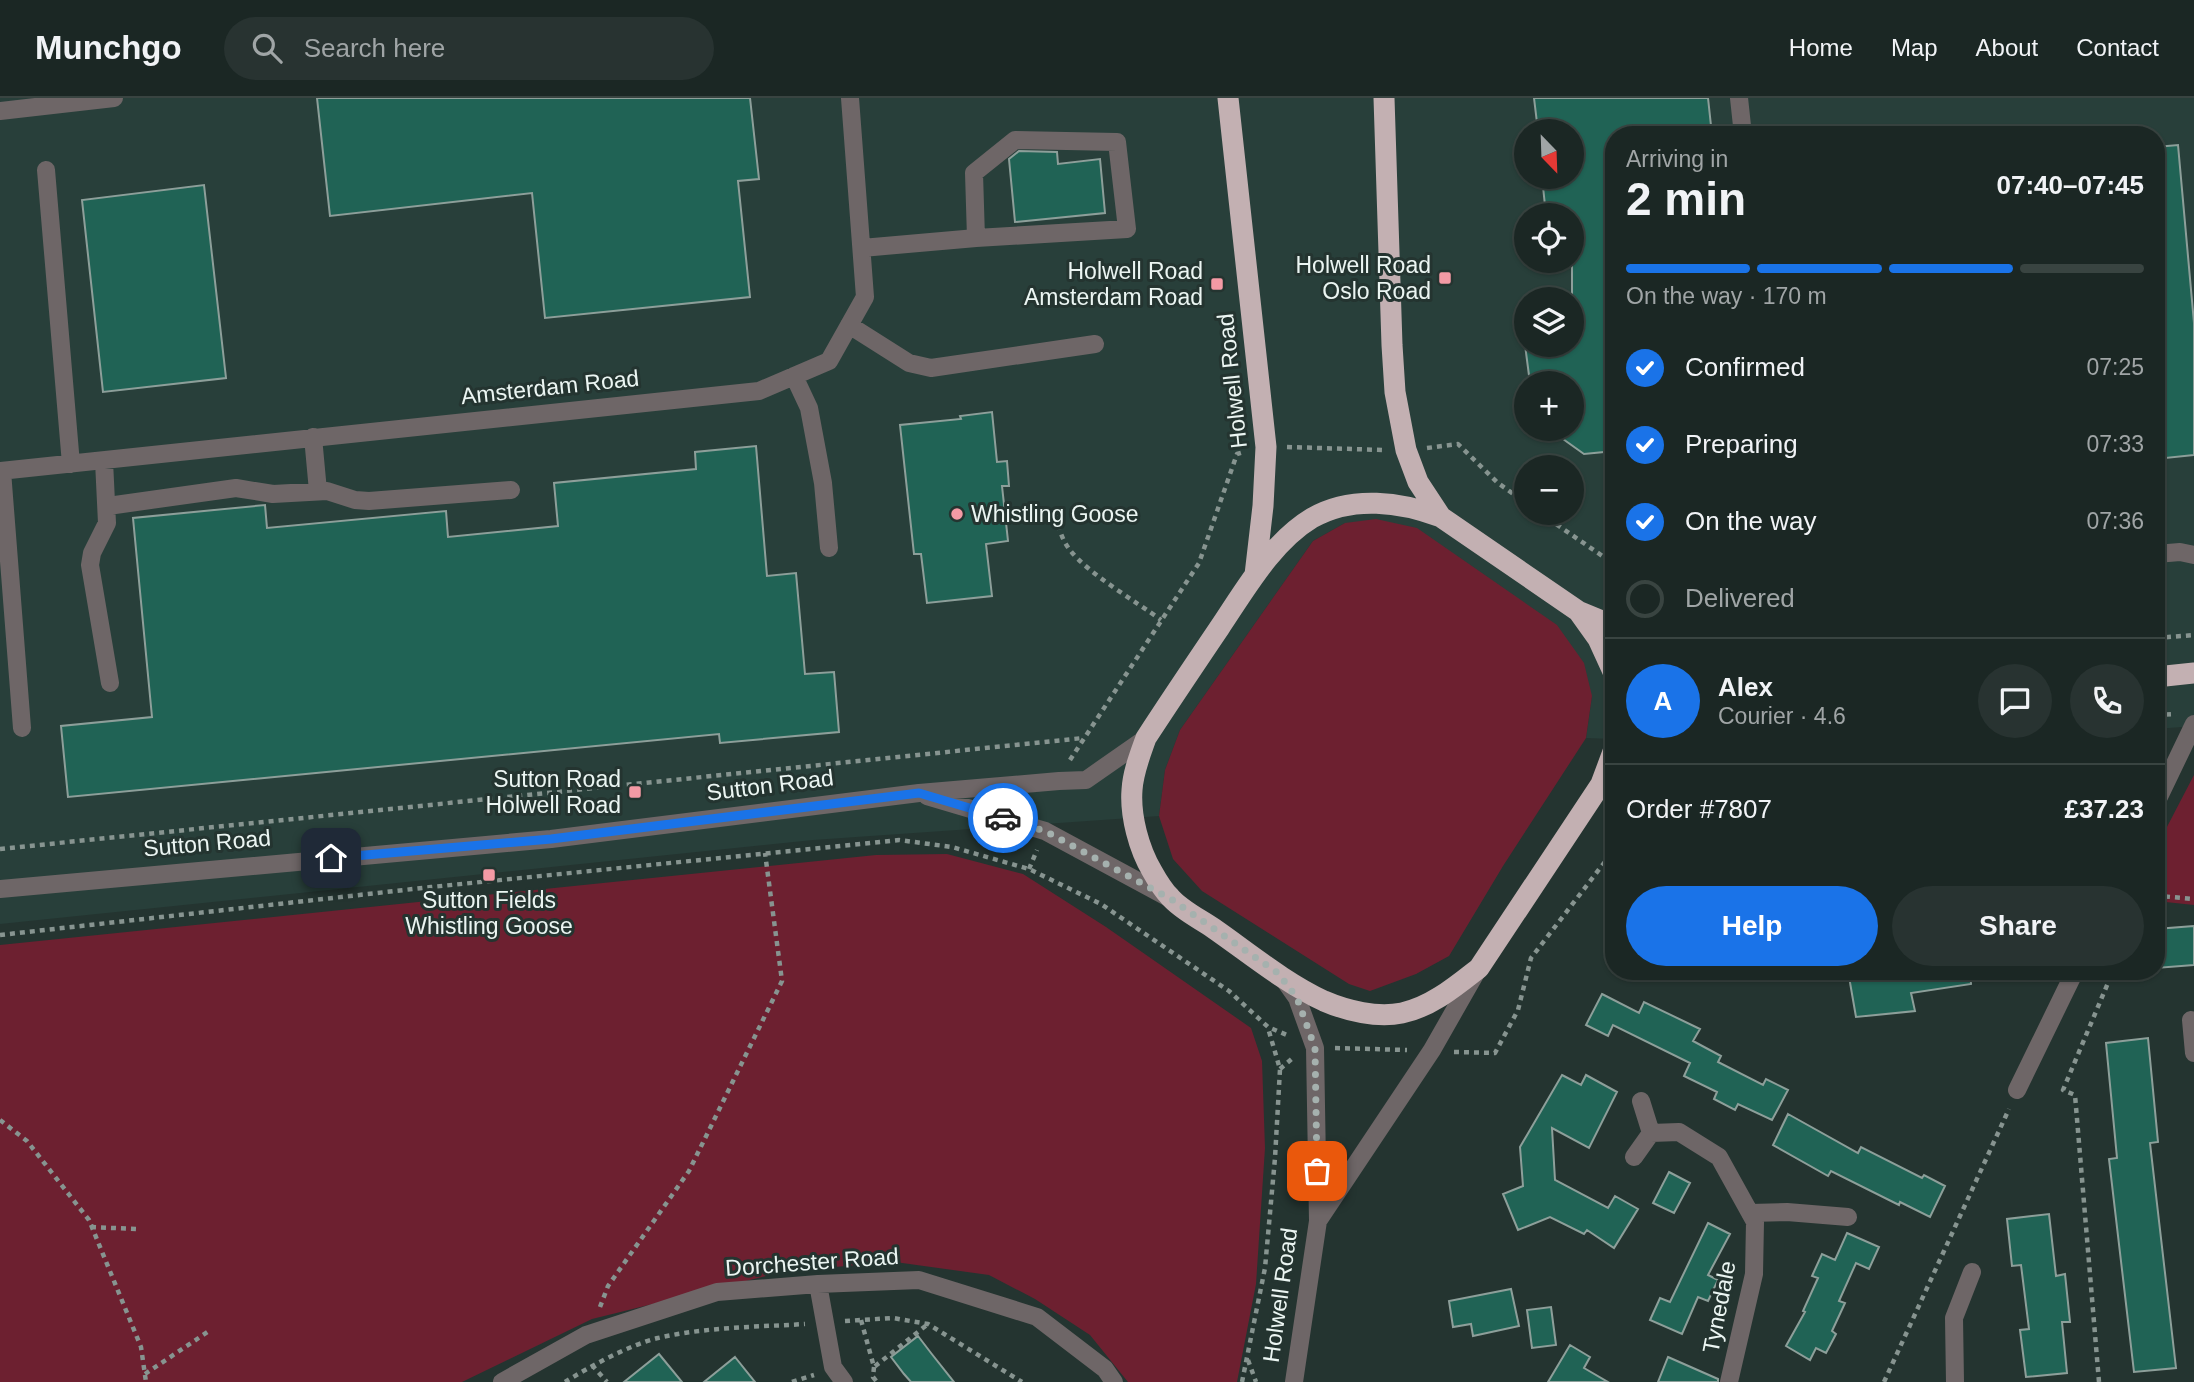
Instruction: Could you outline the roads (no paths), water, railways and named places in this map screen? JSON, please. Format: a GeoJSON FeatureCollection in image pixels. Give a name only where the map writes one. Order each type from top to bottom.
{"type":"FeatureCollection","features":[{"type":"Feature","properties":{"kind":"highway","name":"Holwell Road"},"geometry":{"type":"LineString","coordinates":[[1228,98],[1266,447],[1255,575]]}},
{"type":"Feature","properties":{"kind":"highway"},"geometry":{"type":"LineString","coordinates":[[1384,98],[1395,392],[1406,450],[1418,482],[1441,517]]}},
{"type":"Feature","properties":{"kind":"highway"},"geometry":{"type":"LineString","coordinates":[[1605,622],[1578,611],[1441,517],[1416,508],[1384,504],[1357,503],[1334,509],[1312,518],[1288,537],[1255,575],[1146,738],[1137,763],[1132,790],[1133,815],[1141,845],[1152,870],[1171,899],[1323,1001],[1350,1011],[1401,1013],[1425,1005],[1451,990],[1479,968],[1605,782]]}},
{"type":"Feature","properties":{"kind":"highway"},"geometry":{"type":"LineString","coordinates":[[1578,611],[1598,639],[1605,654]]}},
{"type":"Feature","properties":{"kind":"highway"},"geometry":{"type":"LineString","coordinates":[[2165,676],[2194,673]]}},
{"type":"Feature","properties":{"kind":"street"},"geometry":{"type":"LineString","coordinates":[[0,111],[114,98]]}},
{"type":"Feature","properties":{"kind":"street","name":"Amsterdam Road"},"geometry":{"type":"LineString","coordinates":[[1,471],[759,391],[829,361],[865,298],[850,98]]}},
{"type":"Feature","properties":{"kind":"street"},"geometry":{"type":"LineString","coordinates":[[1740,98],[1742,126]]}},
{"type":"Feature","properties":{"kind":"street"},"geometry":{"type":"LineString","coordinates":[[862,248],[1127,229],[1117,142],[1015,140],[974,173],[976,238]]}},
{"type":"Feature","properties":{"kind":"street"},"geometry":{"type":"LineString","coordinates":[[46,170],[71,464]]}},
{"type":"Feature","properties":{"kind":"street"},"geometry":{"type":"LineString","coordinates":[[849,325],[909,363],[931,368],[1096,344]]}},
{"type":"Feature","properties":{"kind":"street"},"geometry":{"type":"LineString","coordinates":[[794,376],[809,408],[823,483],[829,548]]}},
{"type":"Feature","properties":{"kind":"street"},"geometry":{"type":"LineString","coordinates":[[313,438],[318,491]]}},
{"type":"Feature","properties":{"kind":"street"},"geometry":{"type":"LineString","coordinates":[[104,460],[107,523],[92,553],[90,565],[110,683]]}},
{"type":"Feature","properties":{"kind":"street"},"geometry":{"type":"LineString","coordinates":[[1,471],[22,728]]}},
{"type":"Feature","properties":{"kind":"street"},"geometry":{"type":"LineString","coordinates":[[108,506],[236,488],[273,495],[327,491],[355,500],[369,501],[511,490]]}},
{"type":"Feature","properties":{"kind":"street"},"geometry":{"type":"LineString","coordinates":[[2165,553],[2180,552],[2194,555]]}},
{"type":"Feature","properties":{"kind":"street"},"geometry":{"type":"LineString","coordinates":[[2165,784],[2194,724]]}},
{"type":"Feature","properties":{"kind":"street","name":"Sutton Road"},"geometry":{"type":"LineString","coordinates":[[0,889],[551,839],[919,793],[1086,780],[1146,738]]}},
{"type":"Feature","properties":{"kind":"street","name":"Sutton Road"},"geometry":{"type":"LineString","coordinates":[[919,793],[1045,831],[1171,899]]}},
{"type":"Feature","properties":{"kind":"street"},"geometry":{"type":"LineString","coordinates":[[1318,1221],[1432,1051],[1479,968]]}},
{"type":"Feature","properties":{"kind":"street","name":"Holwell Road"},"geometry":{"type":"LineString","coordinates":[[1278,973],[1297,998],[1315,1048],[1318,1221],[1294,1382]]}},
{"type":"Feature","properties":{"kind":"street"},"geometry":{"type":"LineString","coordinates":[[2017,1090],[2071,980]]}},
{"type":"Feature","properties":{"kind":"street"},"geometry":{"type":"LineString","coordinates":[[2191,1020],[2194,1053]]}},
{"type":"Feature","properties":{"kind":"street"},"geometry":{"type":"LineString","coordinates":[[1634,1157],[1651,1133],[1641,1101]]}},
{"type":"Feature","properties":{"kind":"street","name":"Tynedale"},"geometry":{"type":"LineString","coordinates":[[1651,1133],[1679,1132],[1719,1157],[1755,1222],[1754,1274],[1729,1382]]}},
{"type":"Feature","properties":{"kind":"street"},"geometry":{"type":"LineString","coordinates":[[1750,1213],[1787,1212],[1848,1217]]}},
{"type":"Feature","properties":{"kind":"street"},"geometry":{"type":"LineString","coordinates":[[1955,1382],[1954,1318],[1972,1272]]}},
{"type":"Feature","properties":{"kind":"street","name":"Dorchester Road"},"geometry":{"type":"LineString","coordinates":[[502,1382],[591,1333],[717,1292],[919,1280],[1037,1317],[1105,1369],[1114,1382]]}},
{"type":"Feature","properties":{"kind":"street"},"geometry":{"type":"LineString","coordinates":[[818,1284],[833,1367],[844,1382]]}},
{"type":"Feature","properties":{"kind":"place","name":"Holwell Road Oslo Road"},"geometry":{"type":"Point","coordinates":[1445,278]}},
{"type":"Feature","properties":{"kind":"place","name":"Holwell Road Amsterdam Road"},"geometry":{"type":"Point","coordinates":[1217,284]}},
{"type":"Feature","properties":{"kind":"place","name":"Whistling Goose"},"geometry":{"type":"Point","coordinates":[957,514]}},
{"type":"Feature","properties":{"kind":"place","name":"Sutton Road Holwell Road"},"geometry":{"type":"Point","coordinates":[635,792]}},
{"type":"Feature","properties":{"kind":"place","name":"Sutton Fields Whistling Goose"},"geometry":{"type":"Point","coordinates":[489,875]}}]}
